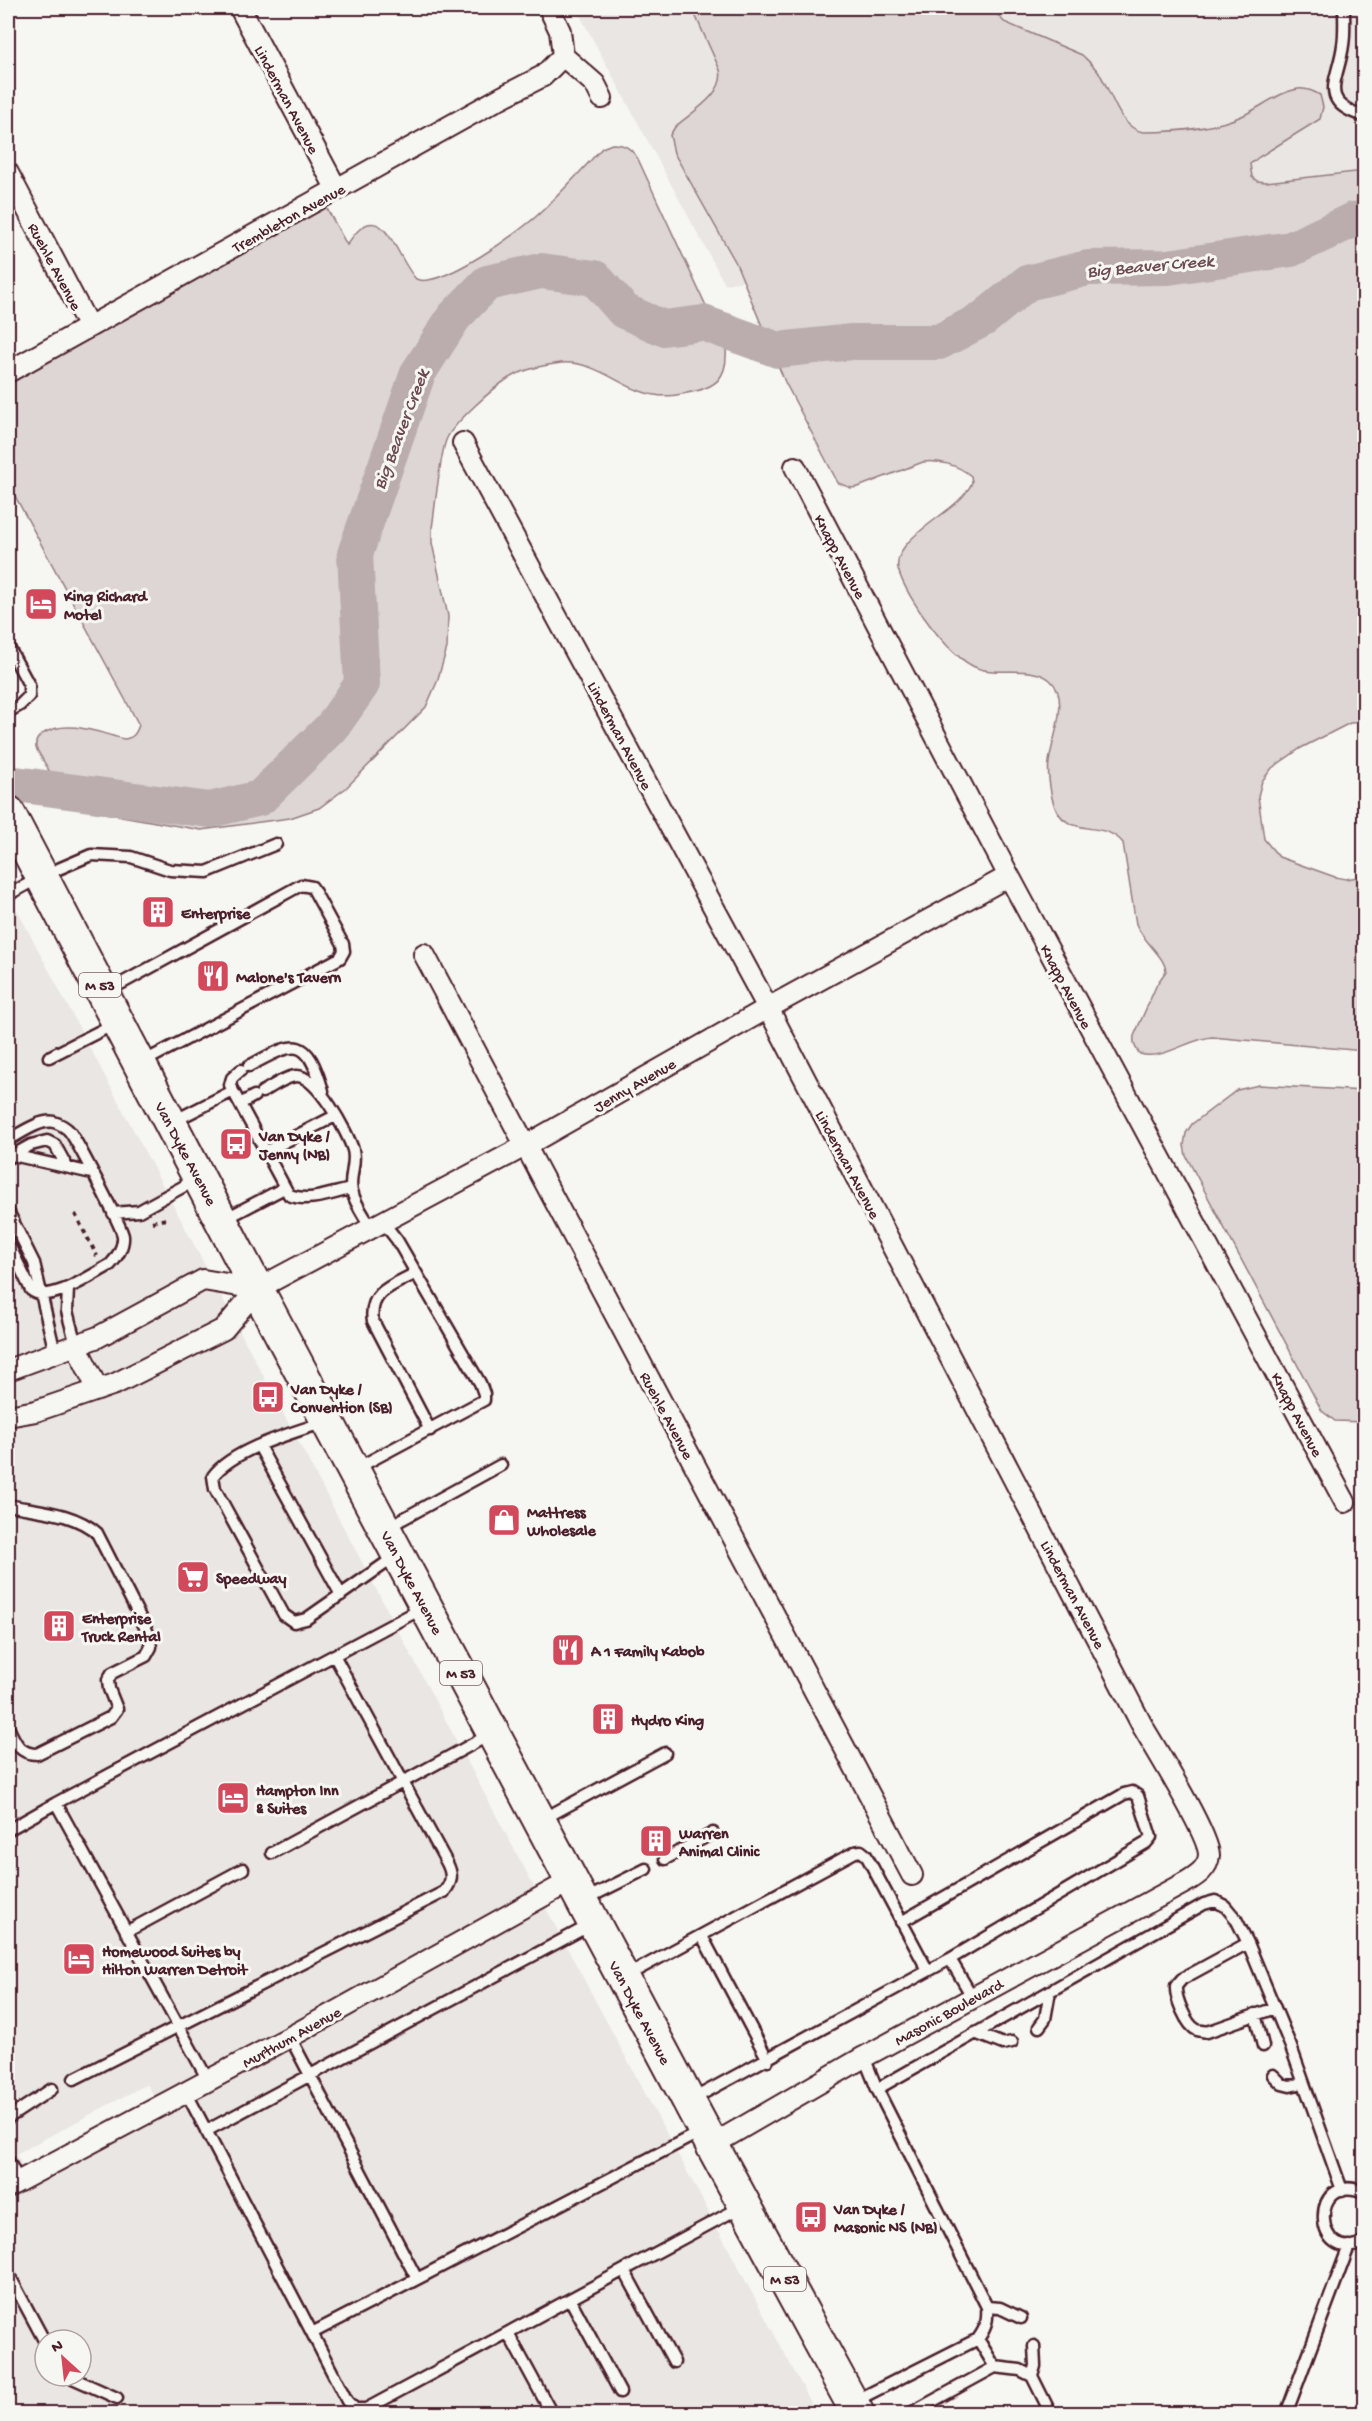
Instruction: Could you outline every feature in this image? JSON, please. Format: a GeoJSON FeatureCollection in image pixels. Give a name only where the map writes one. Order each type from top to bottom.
{"type":"FeatureCollection","features":[{"type":"Feature","properties":{"kind":"main road","name":"Van Dyke Avenue"},"geometry":{"type":"LineString","coordinates":[[8,812],[257,1289],[708,2138],[855,2408]]}},
{"type":"Feature","properties":{"kind":"street","name":"Linderman Avenue"},"geometry":{"type":"LineString","coordinates":[[240,8],[337,190]]}},
{"type":"Feature","properties":{"kind":"street"},"geometry":{"type":"LineString","coordinates":[[549,8],[560,31],[563,56],[595,84],[602,98]]}},
{"type":"Feature","properties":{"kind":"street","name":"Trembleton Avenue"},"geometry":{"type":"LineString","coordinates":[[8,372],[543,76],[563,56]]}},
{"type":"Feature","properties":{"kind":"street","name":"Ruehle Avenue"},"geometry":{"type":"LineString","coordinates":[[8,173],[89,327]]}},
{"type":"Feature","properties":{"kind":"street","name":"Linderman Avenue"},"geometry":{"type":"LineString","coordinates":[[463,443],[768,1008],[1138,1716],[1200,1829],[1209,1855],[1204,1870],[1186,1882]]}},
{"type":"Feature","properties":{"kind":"street","name":"Knapp Avenue"},"geometry":{"type":"LineString","coordinates":[[795,467],[1009,876],[1345,1502]]}},
{"type":"Feature","properties":{"kind":"street","name":"Jenny Avenue"},"geometry":{"type":"LineString","coordinates":[[257,1289],[525,1146],[768,1008],[1009,876]]}},
{"type":"Feature","properties":{"kind":"street","name":"Ruehle Avenue"},"geometry":{"type":"LineString","coordinates":[[424,954],[912,1875]]}},
{"type":"Feature","properties":{"kind":"street"},"geometry":{"type":"LineString","coordinates":[[8,1370],[98,1337],[203,1280],[257,1289]]}},
{"type":"Feature","properties":{"kind":"street"},"geometry":{"type":"LineString","coordinates":[[8,1416],[36,1411],[115,1384],[224,1329],[257,1289]]}},
{"type":"Feature","properties":{"kind":"street"},"geometry":{"type":"LineString","coordinates":[[76,1345],[98,1390]]}},
{"type":"Feature","properties":{"kind":"street","name":"Masonic Boulevard"},"geometry":{"type":"LineString","coordinates":[[708,2138],[864,2058],[1186,1882]]}},
{"type":"Feature","properties":{"kind":"street","name":"Murthum Avenue"},"geometry":{"type":"LineString","coordinates":[[13,2184],[290,2037],[583,1901]]}},
{"type":"Feature","properties":{"kind":"lane"},"geometry":{"type":"LineString","coordinates":[[1344,8],[1343,46],[1333,81],[1336,99],[1346,108],[1365,116]]}},
{"type":"Feature","properties":{"kind":"lane"},"geometry":{"type":"LineString","coordinates":[[8,646],[29,685],[29,696],[8,712]]}},
{"type":"Feature","properties":{"kind":"lane"},"geometry":{"type":"LineString","coordinates":[[8,895],[42,876],[91,855],[131,856],[170,870],[207,872],[276,844]]}},
{"type":"Feature","properties":{"kind":"lane"},"geometry":{"type":"LineString","coordinates":[[104,993],[301,885],[312,887],[343,944],[344,951],[340,958],[141,1064]]}},
{"type":"Feature","properties":{"kind":"lane"},"geometry":{"type":"LineString","coordinates":[[49,1057],[119,1022]]}},
{"type":"Feature","properties":{"kind":"lane"},"geometry":{"type":"LineString","coordinates":[[351,1189],[313,1198],[298,1199],[289,1195],[230,1085],[232,1078],[245,1068],[288,1047],[304,1050],[317,1071],[325,1097],[353,1149],[355,1164],[351,1189],[416,1274],[484,1394],[484,1400],[480,1403],[354,1470]]}},
{"type":"Feature","properties":{"kind":"lane"},"geometry":{"type":"LineString","coordinates":[[240,1104],[296,1076],[304,1077],[313,1083],[325,1097]]}},
{"type":"Feature","properties":{"kind":"lane"},"geometry":{"type":"LineString","coordinates":[[171,1122],[233,1091]]}},
{"type":"Feature","properties":{"kind":"lane"},"geometry":{"type":"LineString","coordinates":[[265,1152],[335,1116]]}},
{"type":"Feature","properties":{"kind":"lane"},"geometry":{"type":"LineString","coordinates":[[8,1140],[40,1124],[52,1122],[70,1132],[123,1232],[123,1239],[110,1265],[68,1288],[43,1296],[31,1290],[8,1243]]}},
{"type":"Feature","properties":{"kind":"lane"},"geometry":{"type":"LineString","coordinates":[[10,1157],[31,1145],[47,1141],[55,1145],[67,1167]]}},
{"type":"Feature","properties":{"kind":"lane"},"geometry":{"type":"LineString","coordinates":[[10,1157],[92,1173]]}},
{"type":"Feature","properties":{"kind":"lane"},"geometry":{"type":"LineString","coordinates":[[113,1213],[139,1210],[200,1177]]}},
{"type":"Feature","properties":{"kind":"lane"},"geometry":{"type":"LineString","coordinates":[[222,1221],[284,1188]]}},
{"type":"Feature","properties":{"kind":"lane"},"geometry":{"type":"LineString","coordinates":[[8,1210],[34,1263],[55,1353]]}},
{"type":"Feature","properties":{"kind":"lane"},"geometry":{"type":"LineString","coordinates":[[416,1274],[383,1291],[374,1300],[371,1310],[373,1321],[430,1430]]}},
{"type":"Feature","properties":{"kind":"lane"},"geometry":{"type":"LineString","coordinates":[[68,1288],[67,1311],[76,1345]]}},
{"type":"Feature","properties":{"kind":"lane"},"geometry":{"type":"LineString","coordinates":[[328,1421],[260,1446],[220,1467],[213,1476],[220,1498],[284,1615],[294,1622],[306,1619],[341,1595],[392,1541],[501,1465]]}},
{"type":"Feature","properties":{"kind":"lane"},"geometry":{"type":"LineString","coordinates":[[260,1446],[341,1595]]}},
{"type":"Feature","properties":{"kind":"lane"},"geometry":{"type":"LineString","coordinates":[[8,1505],[73,1519],[85,1523],[97,1533],[149,1635],[152,1647],[146,1656],[112,1673],[108,1680],[117,1709],[111,1717],[37,1754],[27,1754],[19,1749],[8,1727]]}},
{"type":"Feature","properties":{"kind":"lane"},"geometry":{"type":"LineString","coordinates":[[8,1830],[426,1606]]}},
{"type":"Feature","properties":{"kind":"lane"},"geometry":{"type":"LineString","coordinates":[[74,2079],[444,1892],[450,1884],[452,1874],[334,1655]]}},
{"type":"Feature","properties":{"kind":"lane"},"geometry":{"type":"LineString","coordinates":[[272,1853],[494,1733]]}},
{"type":"Feature","properties":{"kind":"lane"},"geometry":{"type":"LineString","coordinates":[[540,1820],[665,1753]]}},
{"type":"Feature","properties":{"kind":"lane"},"geometry":{"type":"LineString","coordinates":[[689,2101],[950,1959],[1146,1843],[1151,1837],[1138,1796],[1132,1792],[1124,1794],[901,1922]]}},
{"type":"Feature","properties":{"kind":"lane"},"geometry":{"type":"LineString","coordinates":[[56,1803],[208,2080]]}},
{"type":"Feature","properties":{"kind":"lane"},"geometry":{"type":"LineString","coordinates":[[665,1859],[712,1833]]}},
{"type":"Feature","properties":{"kind":"lane"},"geometry":{"type":"LineString","coordinates":[[623,1977],[855,1852],[861,1851],[866,1855],[928,1971]]}},
{"type":"Feature","properties":{"kind":"lane"},"geometry":{"type":"LineString","coordinates":[[126,1932],[243,1869]]}},
{"type":"Feature","properties":{"kind":"lane"},"geometry":{"type":"LineString","coordinates":[[206,2131],[310,2076],[583,1901],[646,1869]]}},
{"type":"Feature","properties":{"kind":"lane"},"geometry":{"type":"LineString","coordinates":[[877,2089],[1204,1904],[1215,1901],[1225,1906],[1236,1919],[1248,1943],[1275,2008],[1341,2190]]}},
{"type":"Feature","properties":{"kind":"lane"},"geometry":{"type":"LineString","coordinates":[[702,1936],[768,2060]]}},
{"type":"Feature","properties":{"kind":"lane"},"geometry":{"type":"LineString","coordinates":[[1248,1943],[1182,1979],[1176,1986],[1175,1995],[1190,2024],[1197,2030],[1207,2032],[1275,2008]]}},
{"type":"Feature","properties":{"kind":"lane"},"geometry":{"type":"LineString","coordinates":[[950,1959],[973,1998]]}},
{"type":"Feature","properties":{"kind":"lane"},"geometry":{"type":"LineString","coordinates":[[1039,2027],[1045,2019],[1050,1991]]}},
{"type":"Feature","properties":{"kind":"lane"},"geometry":{"type":"LineString","coordinates":[[1255,2014],[1263,2046]]}},
{"type":"Feature","properties":{"kind":"lane"},"geometry":{"type":"LineString","coordinates":[[975,2033],[1003,2044],[1012,2042]]}},
{"type":"Feature","properties":{"kind":"lane"},"geometry":{"type":"LineString","coordinates":[[290,2037],[417,2279]]}},
{"type":"Feature","properties":{"kind":"lane"},"geometry":{"type":"LineString","coordinates":[[855,2408],[978,2339],[985,2330],[988,2319],[987,2307],[877,2089],[864,2058]]}},
{"type":"Feature","properties":{"kind":"lane"},"geometry":{"type":"LineString","coordinates":[[1273,2075],[1282,2084],[1290,2086],[1303,2083]]}},
{"type":"Feature","properties":{"kind":"lane"},"geometry":{"type":"LineString","coordinates":[[8,2118],[52,2089]]}},
{"type":"Feature","properties":{"kind":"lane"},"geometry":{"type":"LineString","coordinates":[[186,2092],[347,2401],[355,2409],[366,2409],[744,2205]]}},
{"type":"Feature","properties":{"kind":"lane"},"geometry":{"type":"LineString","coordinates":[[312,2333],[417,2279],[708,2138]]}},
{"type":"Feature","properties":{"kind":"lane"},"geometry":{"type":"LineString","coordinates":[[8,2160],[13,2184]]}},
{"type":"Feature","properties":{"kind":"lane"},"geometry":{"type":"LineString","coordinates":[[1365,2192],[1341,2190],[1327,2202],[1323,2211],[1323,2221],[1331,2238],[1349,2246],[1365,2242]]}},
{"type":"Feature","properties":{"kind":"lane"},"geometry":{"type":"LineString","coordinates":[[1286,2414],[1349,2246]]}},
{"type":"Feature","properties":{"kind":"lane"},"geometry":{"type":"LineString","coordinates":[[624,2270],[674,2362]]}},
{"type":"Feature","properties":{"kind":"lane"},"geometry":{"type":"LineString","coordinates":[[8,2272],[38,2328]]}},
{"type":"Feature","properties":{"kind":"lane"},"geometry":{"type":"LineString","coordinates":[[570,2299],[620,2392]]}},
{"type":"Feature","properties":{"kind":"lane"},"geometry":{"type":"LineString","coordinates":[[987,2307],[1000,2308],[1021,2318]]}},
{"type":"Feature","properties":{"kind":"lane"},"geometry":{"type":"LineString","coordinates":[[508,2333],[552,2414]]}},
{"type":"Feature","properties":{"kind":"lane"},"geometry":{"type":"LineString","coordinates":[[978,2339],[995,2367]]}},
{"type":"Feature","properties":{"kind":"lane"},"geometry":{"type":"LineString","coordinates":[[1032,2376],[1035,2366],[1034,2346]]}},
{"type":"Feature","properties":{"kind":"lane"},"geometry":{"type":"LineString","coordinates":[[909,2414],[995,2367],[1020,2370],[1032,2376],[1051,2414]]}},
{"type":"Feature","properties":{"kind":"lane"},"geometry":{"type":"LineString","coordinates":[[93,2387],[117,2398]]}},
{"type":"Feature","properties":{"kind":"path"},"geometry":{"type":"LineString","coordinates":[[75,1214],[97,1257],[88,1262]]}},
{"type":"Feature","properties":{"kind":"shaded area"},"geometry":{"type":"Polygon","coordinates":[[[576,8],[1364,8],[1364,171],[725,284],[576,8]]]}},
{"type":"Feature","properties":{"kind":"shaded area"},"geometry":{"type":"Polygon","coordinates":[[[692,8],[995,8],[1004,22],[1082,55],[1099,73],[1116,108],[1127,123],[1143,132],[1181,130],[1220,124],[1244,115],[1277,96],[1298,89],[1309,90],[1320,95],[1323,107],[1320,119],[1250,164],[1252,177],[1257,181],[1266,182],[1364,171],[1364,722],[1350,723],[1301,748],[1272,768],[1262,781],[1258,796],[1264,839],[1279,857],[1335,877],[1346,879],[1364,876],[1364,1051],[1212,1037],[1194,1041],[1158,1055],[1140,1054],[1137,1050],[1134,1036],[1157,984],[1166,971],[1162,960],[1136,924],[1123,843],[1115,835],[1105,831],[1074,825],[1057,812],[1052,798],[1048,767],[1060,708],[1056,688],[1050,680],[1036,673],[984,670],[959,656],[932,629],[910,596],[898,569],[899,557],[906,545],[966,493],[972,482],[971,476],[955,466],[923,462],[858,487],[851,488],[838,483],[785,382],[736,263],[674,153],[670,135],[675,127],[712,95],[720,79],[720,70],[692,8]]]}},
{"type":"Feature","properties":{"kind":"shaded area"},"geometry":{"type":"Polygon","coordinates":[[[612,144],[627,147],[638,159],[726,349],[725,368],[718,380],[697,391],[659,396],[631,387],[598,370],[574,363],[561,363],[527,370],[509,378],[484,397],[458,423],[444,445],[432,528],[432,543],[448,616],[447,648],[437,682],[426,707],[346,788],[319,808],[290,818],[201,830],[70,807],[36,748],[39,737],[53,729],[73,727],[124,739],[134,735],[139,725],[8,483],[8,381],[325,205],[347,245],[359,229],[370,224],[379,225],[387,233],[416,279],[427,280],[443,276],[499,244],[530,221],[602,148],[612,144]]]}},
{"type":"Feature","properties":{"kind":"shaded area"},"geometry":{"type":"Polygon","coordinates":[[[8,893],[476,1778],[810,2401],[814,2413],[8,2413],[8,893]],[[147,2084],[16,2154],[30,2180],[161,2109],[147,2084]]]}},
{"type":"Feature","properties":{"kind":"shaded area"},"geometry":{"type":"Polygon","coordinates":[[[1259,1085],[1364,1091],[1364,1422],[1335,1421],[1322,1411],[1186,1156],[1184,1145],[1186,1133],[1192,1124],[1237,1090],[1259,1085]]]}},
{"type":"Feature","properties":{"kind":"waterway","name":"Big Beaver Creek"},"geometry":{"type":"LineString","coordinates":[[8,783],[210,810],[260,798],[332,727],[362,684],[355,554],[418,373],[454,317],[487,283],[541,271],[595,278],[624,311],[663,328],[703,323],[778,350],[852,342],[939,342],[983,319],[1027,283],[1088,268],[1168,267],[1291,249],[1353,220],[1364,219]]}},
{"type":"Feature","properties":{"kind":"place","name":"King Richard Motel"},"geometry":{"type":"Point","coordinates":[41,604]}},
{"type":"Feature","properties":{"kind":"place","name":"Enterprise"},"geometry":{"type":"Point","coordinates":[158,912]}},
{"type":"Feature","properties":{"kind":"place","name":"Malone's Tavern"},"geometry":{"type":"Point","coordinates":[213,976]}},
{"type":"Feature","properties":{"kind":"place","name":"Van Dyke / Jenny (NB)"},"geometry":{"type":"Point","coordinates":[236,1144]}},
{"type":"Feature","properties":{"kind":"place","name":"Van Dyke / Convention (SB)"},"geometry":{"type":"Point","coordinates":[268,1397]}},
{"type":"Feature","properties":{"kind":"place","name":"Mattress Wholesale"},"geometry":{"type":"Point","coordinates":[504,1520]}},
{"type":"Feature","properties":{"kind":"place","name":"Speedway"},"geometry":{"type":"Point","coordinates":[193,1577]}},
{"type":"Feature","properties":{"kind":"place","name":"Enterprise Truck Rental"},"geometry":{"type":"Point","coordinates":[59,1626]}},
{"type":"Feature","properties":{"kind":"place","name":"A 1 Family Kabob"},"geometry":{"type":"Point","coordinates":[568,1650]}},
{"type":"Feature","properties":{"kind":"place","name":"Hydro King"},"geometry":{"type":"Point","coordinates":[608,1719]}},
{"type":"Feature","properties":{"kind":"place","name":"Hampton Inn & Suites"},"geometry":{"type":"Point","coordinates":[233,1798]}},
{"type":"Feature","properties":{"kind":"place","name":"Warren Animal Clinic"},"geometry":{"type":"Point","coordinates":[656,1841]}},
{"type":"Feature","properties":{"kind":"place","name":"Homewood Suites by Hilton Warren Detroit"},"geometry":{"type":"Point","coordinates":[79,1959]}},
{"type":"Feature","properties":{"kind":"place","name":"Van Dyke / Masonic NS (NB)"},"geometry":{"type":"Point","coordinates":[811,2217]}}]}
